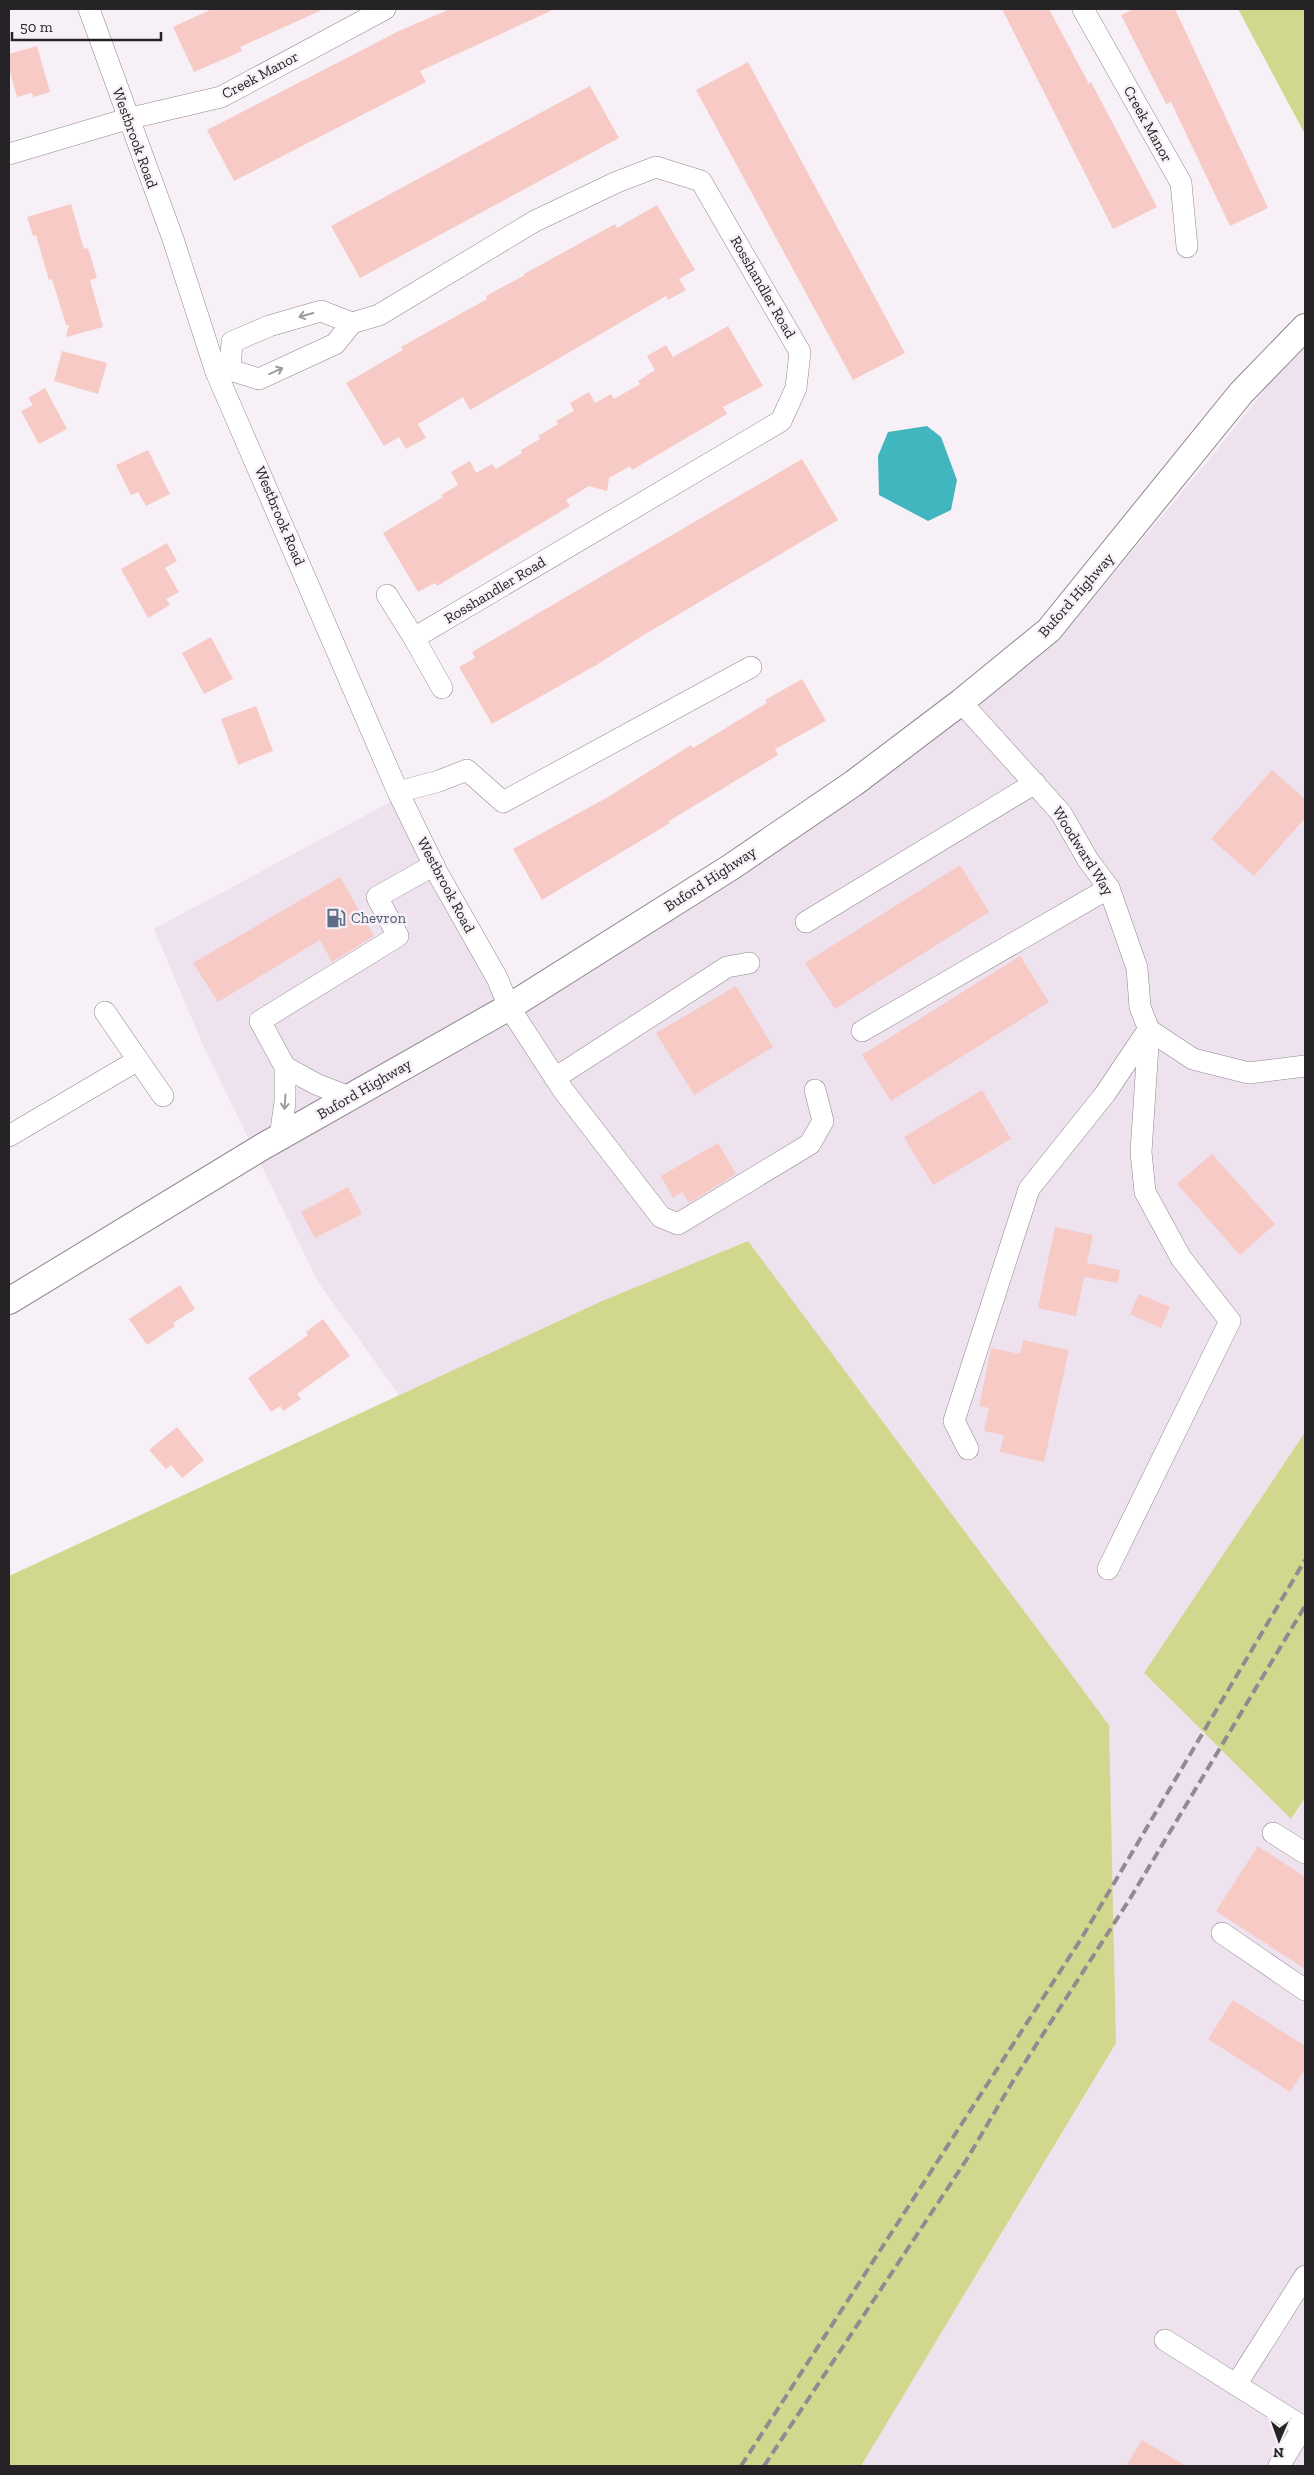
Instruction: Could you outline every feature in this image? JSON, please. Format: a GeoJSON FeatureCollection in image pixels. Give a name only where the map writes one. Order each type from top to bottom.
{"type":"FeatureCollection","features":[{"type":"Feature","properties":{"kind":"main road","name":"Buford Highway"},"geometry":{"type":"LineString","coordinates":[[11,1295],[349,1097],[509,1007],[731,867],[854,783],[961,702],[1049,630],[1241,393],[1305,327]]}},
{"type":"Feature","properties":{"kind":"street","name":"Westbrook Road"},"geometry":{"type":"LineString","coordinates":[[89,9],[127,119],[223,371],[398,792],[434,865],[497,978],[509,1007],[555,1078],[661,1217],[678,1224],[810,1144],[823,1121],[815,1090]]}},
{"type":"Feature","properties":{"kind":"street","name":"Creek Manor"},"geometry":{"type":"LineString","coordinates":[[9,154],[127,119],[221,97],[385,9]]}},
{"type":"Feature","properties":{"kind":"street","name":"Creek Manor"},"geometry":{"type":"LineString","coordinates":[[1083,9],[1181,183],[1187,248]]}},
{"type":"Feature","properties":{"kind":"street","name":"Rosshandler Road"},"geometry":{"type":"LineString","coordinates":[[352,323],[380,315],[535,221],[617,182],[656,167],[701,181],[800,352],[796,388],[781,422],[414,638]]}},
{"type":"Feature","properties":{"kind":"street"},"geometry":{"type":"LineString","coordinates":[[321,311],[352,323],[335,344],[259,379],[223,371],[232,342],[269,326],[321,311]]}},
{"type":"Feature","properties":{"kind":"street"},"geometry":{"type":"LineString","coordinates":[[387,595],[442,688]]}},
{"type":"Feature","properties":{"kind":"street"},"geometry":{"type":"LineString","coordinates":[[398,792],[439,781],[467,770],[503,802],[751,668]]}},
{"type":"Feature","properties":{"kind":"street","name":"Woodward Way"},"geometry":{"type":"LineString","coordinates":[[961,702],[1061,813],[1088,860],[1109,888],[1137,968],[1140,1007],[1148,1030]]}},
{"type":"Feature","properties":{"kind":"street"},"geometry":{"type":"LineString","coordinates":[[806,922],[1035,783]]}},
{"type":"Feature","properties":{"kind":"street"},"geometry":{"type":"LineString","coordinates":[[280,1137],[285,1102],[285,1067],[260,1021],[398,936],[377,896],[434,865]]}},
{"type":"Feature","properties":{"kind":"street"},"geometry":{"type":"LineString","coordinates":[[862,1031],[1109,888]]}},
{"type":"Feature","properties":{"kind":"street"},"geometry":{"type":"LineString","coordinates":[[555,1078],[727,967],[749,962]]}},
{"type":"Feature","properties":{"kind":"street"},"geometry":{"type":"LineString","coordinates":[[105,1012],[163,1096]]}},
{"type":"Feature","properties":{"kind":"street"},"geometry":{"type":"LineString","coordinates":[[1148,1030],[1193,1058],[1249,1073],[1305,1066]]}},
{"type":"Feature","properties":{"kind":"street"},"geometry":{"type":"LineString","coordinates":[[968,1449],[954,1421],[1029,1189],[1105,1094],[1148,1030]]}},
{"type":"Feature","properties":{"kind":"street"},"geometry":{"type":"LineString","coordinates":[[1108,1569],[1230,1322],[1180,1258],[1145,1192],[1141,1152],[1148,1030]]}},
{"type":"Feature","properties":{"kind":"street"},"geometry":{"type":"LineString","coordinates":[[9,1136],[138,1060]]}},
{"type":"Feature","properties":{"kind":"street"},"geometry":{"type":"LineString","coordinates":[[285,1067],[316,1084],[349,1097]]}},
{"type":"Feature","properties":{"kind":"street"},"geometry":{"type":"LineString","coordinates":[[1273,1833],[1305,1853]]}},
{"type":"Feature","properties":{"kind":"street"},"geometry":{"type":"LineString","coordinates":[[1222,1933],[1305,1990]]}},
{"type":"Feature","properties":{"kind":"street"},"geometry":{"type":"LineString","coordinates":[[1236,2385],[1305,2276]]}},
{"type":"Feature","properties":{"kind":"street"},"geometry":{"type":"LineString","coordinates":[[1165,2340],[1304,2428],[1279,2466]]}},
{"type":"Feature","properties":{"kind":"shaded area"},"geometry":{"type":"Polygon","coordinates":[[[1305,339],[1305,1432],[1144,1673],[1292,1819],[1305,1798],[1305,2466],[861,2466],[1116,2043],[748,1241],[602,1301],[399,1395],[318,1282],[202,1043],[154,929],[394,800],[505,1019],[949,713],[1070,626],[1208,461],[1305,339]]]}},
{"type":"Feature","properties":{"kind":"green space"},"geometry":{"type":"Polygon","coordinates":[[[1238,9],[1305,9],[1305,134],[1238,9]]]}},
{"type":"Feature","properties":{"kind":"green space"},"geometry":{"type":"Polygon","coordinates":[[[748,1241],[1109,1725],[1116,2043],[861,2466],[9,2466],[9,1576],[602,1301],[748,1241]]]}},
{"type":"Feature","properties":{"kind":"green space"},"geometry":{"type":"Polygon","coordinates":[[[1305,1432],[1305,1798],[1291,1819],[1144,1673],[1305,1432]]]}},
{"type":"Feature","properties":{"kind":"water"},"geometry":{"type":"Polygon","coordinates":[[[927,426],[941,437],[957,480],[951,510],[928,521],[879,495],[878,456],[888,432],[927,426]]]}},
{"type":"Feature","properties":{"kind":"building"},"geometry":{"type":"Polygon","coordinates":[[[212,9],[324,9],[240,47],[242,51],[194,72],[173,27],[212,9]]]}},
{"type":"Feature","properties":{"kind":"building"},"geometry":{"type":"Polygon","coordinates":[[[450,9],[555,9],[420,71],[426,82],[234,181],[207,130],[399,31],[450,9]]]}},
{"type":"Feature","properties":{"kind":"building"},"geometry":{"type":"Polygon","coordinates":[[[1002,9],[1049,9],[1089,84],[1091,82],[1157,207],[1113,229],[1002,9]]]}},
{"type":"Feature","properties":{"kind":"building"},"geometry":{"type":"Polygon","coordinates":[[[1134,9],[1175,9],[1268,208],[1230,226],[1171,102],[1166,104],[1121,15],[1134,9]]]}},
{"type":"Feature","properties":{"kind":"building"},"geometry":{"type":"Polygon","coordinates":[[[37,46],[50,92],[33,97],[32,93],[17,97],[9,68],[9,54],[37,46]]]}},
{"type":"Feature","properties":{"kind":"building"},"geometry":{"type":"Polygon","coordinates":[[[748,62],[905,353],[853,380],[696,90],[748,62]]]}},
{"type":"Feature","properties":{"kind":"building"},"geometry":{"type":"Polygon","coordinates":[[[590,86],[619,138],[360,278],[331,226],[590,86]]]}},
{"type":"Feature","properties":{"kind":"building"},"geometry":{"type":"Polygon","coordinates":[[[71,204],[84,249],[88,248],[97,278],[90,280],[103,327],[66,337],[69,325],[66,325],[52,279],[49,280],[36,235],[33,236],[27,217],[71,204]]]}},
{"type":"Feature","properties":{"kind":"building"},"geometry":{"type":"Polygon","coordinates":[[[657,205],[695,270],[679,279],[686,290],[668,300],[666,296],[470,410],[463,397],[418,424],[426,438],[406,449],[399,437],[384,446],[346,383],[403,350],[401,347],[487,299],[486,296],[524,274],[615,224],[617,228],[657,205]]]}},
{"type":"Feature","properties":{"kind":"building"},"geometry":{"type":"Polygon","coordinates":[[[728,326],[763,386],[723,407],[727,414],[632,470],[630,466],[609,478],[607,491],[589,486],[566,500],[570,506],[437,586],[435,583],[418,592],[383,533],[443,497],[441,495],[458,485],[451,472],[470,461],[476,473],[492,464],[496,469],[522,453],[521,450],[540,439],[538,436],[558,424],[556,421],[574,411],[570,403],[589,392],[595,403],[611,394],[614,399],[640,384],[638,381],[655,370],[647,356],[666,345],[673,357],[728,326]]]}},
{"type":"Feature","properties":{"kind":"building"},"geometry":{"type":"Polygon","coordinates":[[[62,351],[107,363],[98,394],[54,381],[62,351]]]}},
{"type":"Feature","properties":{"kind":"building"},"geometry":{"type":"Polygon","coordinates":[[[45,388],[67,429],[39,444],[21,411],[33,405],[28,398],[45,388]]]}},
{"type":"Feature","properties":{"kind":"building"},"geometry":{"type":"Polygon","coordinates":[[[148,450],[170,494],[146,506],[138,492],[131,495],[116,465],[148,450]]]}},
{"type":"Feature","properties":{"kind":"building"},"geometry":{"type":"Polygon","coordinates":[[[802,459],[838,520],[598,664],[492,724],[459,667],[475,658],[472,652],[802,459]]]}},
{"type":"Feature","properties":{"kind":"building"},"geometry":{"type":"Polygon","coordinates":[[[167,543],[177,561],[165,568],[179,592],[166,599],[170,605],[148,618],[121,569],[167,543]]]}},
{"type":"Feature","properties":{"kind":"building"},"geometry":{"type":"Polygon","coordinates":[[[211,637],[233,679],[204,694],[182,653],[211,637]]]}},
{"type":"Feature","properties":{"kind":"building"},"geometry":{"type":"Polygon","coordinates":[[[802,679],[826,721],[775,749],[778,755],[542,900],[513,849],[608,797],[691,745],[693,748],[767,703],[765,700],[802,679]]]}},
{"type":"Feature","properties":{"kind":"building"},"geometry":{"type":"Polygon","coordinates":[[[256,706],[273,751],[238,765],[221,719],[256,706]]]}},
{"type":"Feature","properties":{"kind":"building"},"geometry":{"type":"Polygon","coordinates":[[[1272,770],[1305,799],[1305,818],[1254,876],[1211,839],[1272,770]]]}},
{"type":"Feature","properties":{"kind":"building"},"geometry":{"type":"Polygon","coordinates":[[[960,865],[989,912],[835,1009],[805,963],[960,865]]]}},
{"type":"Feature","properties":{"kind":"building"},"geometry":{"type":"Polygon","coordinates":[[[340,877],[374,936],[332,962],[320,940],[218,1002],[193,963],[340,877]]]}},
{"type":"Feature","properties":{"kind":"building"},"geometry":{"type":"Polygon","coordinates":[[[1020,956],[1049,1002],[891,1101],[862,1055],[1020,956]]]}},
{"type":"Feature","properties":{"kind":"building"},"geometry":{"type":"Polygon","coordinates":[[[736,986],[773,1047],[694,1095],[656,1033],[736,986]]]}},
{"type":"Feature","properties":{"kind":"building"},"geometry":{"type":"Polygon","coordinates":[[[982,1090],[1011,1139],[933,1185],[904,1137],[982,1090]]]}},
{"type":"Feature","properties":{"kind":"building"},"geometry":{"type":"Polygon","coordinates":[[[718,1143],[736,1174],[689,1203],[682,1192],[673,1198],[661,1176],[718,1143]]]}},
{"type":"Feature","properties":{"kind":"building"},"geometry":{"type":"Polygon","coordinates":[[[1212,1154],[1275,1224],[1240,1255],[1177,1184],[1212,1154]]]}},
{"type":"Feature","properties":{"kind":"building"},"geometry":{"type":"Polygon","coordinates":[[[348,1187],[362,1214],[315,1238],[301,1212],[348,1187]]]}},
{"type":"Feature","properties":{"kind":"building"},"geometry":{"type":"Polygon","coordinates":[[[1055,1227],[1093,1235],[1087,1263],[1120,1270],[1118,1283],[1084,1277],[1076,1316],[1038,1308],[1055,1227]]]}},
{"type":"Feature","properties":{"kind":"building"},"geometry":{"type":"Polygon","coordinates":[[[180,1285],[195,1309],[173,1323],[175,1326],[147,1345],[129,1319],[180,1285]]]}},
{"type":"Feature","properties":{"kind":"building"},"geometry":{"type":"Polygon","coordinates":[[[1139,1294],[1170,1307],[1161,1328],[1130,1314],[1139,1294]]]}},
{"type":"Feature","properties":{"kind":"building"},"geometry":{"type":"Polygon","coordinates":[[[323,1319],[350,1356],[297,1394],[301,1399],[283,1411],[280,1406],[271,1412],[248,1378],[308,1335],[306,1332],[323,1319]]]}},
{"type":"Feature","properties":{"kind":"building"},"geometry":{"type":"Polygon","coordinates":[[[1023,1340],[1069,1350],[1044,1462],[1000,1452],[1004,1435],[984,1431],[989,1408],[979,1406],[991,1348],[1020,1354],[1023,1340]]]}},
{"type":"Feature","properties":{"kind":"building"},"geometry":{"type":"Polygon","coordinates":[[[177,1427],[204,1460],[182,1478],[171,1465],[166,1469],[149,1450],[177,1427]]]}},
{"type":"Feature","properties":{"kind":"building"},"geometry":{"type":"Polygon","coordinates":[[[1258,1846],[1305,1877],[1305,1969],[1216,1911],[1258,1846]]]}},
{"type":"Feature","properties":{"kind":"building"},"geometry":{"type":"Polygon","coordinates":[[[1233,2000],[1305,2046],[1305,2069],[1290,2092],[1208,2039],[1233,2000]]]}},
{"type":"Feature","properties":{"kind":"building"},"geometry":{"type":"Polygon","coordinates":[[[1142,2440],[1186,2466],[1126,2466],[1142,2440]]]}},
{"type":"Feature","properties":{"kind":"railway"},"geometry":{"type":"LineString","coordinates":[[741,2466],[1081,1939],[1305,1560]]}},
{"type":"Feature","properties":{"kind":"railway"},"geometry":{"type":"LineString","coordinates":[[764,2466],[967,2159],[1013,2081],[1131,1897],[1305,1606]]}},
{"type":"Feature","properties":{"kind":"place","name":"Chevron"},"geometry":{"type":"Point","coordinates":[336,918]}}]}
